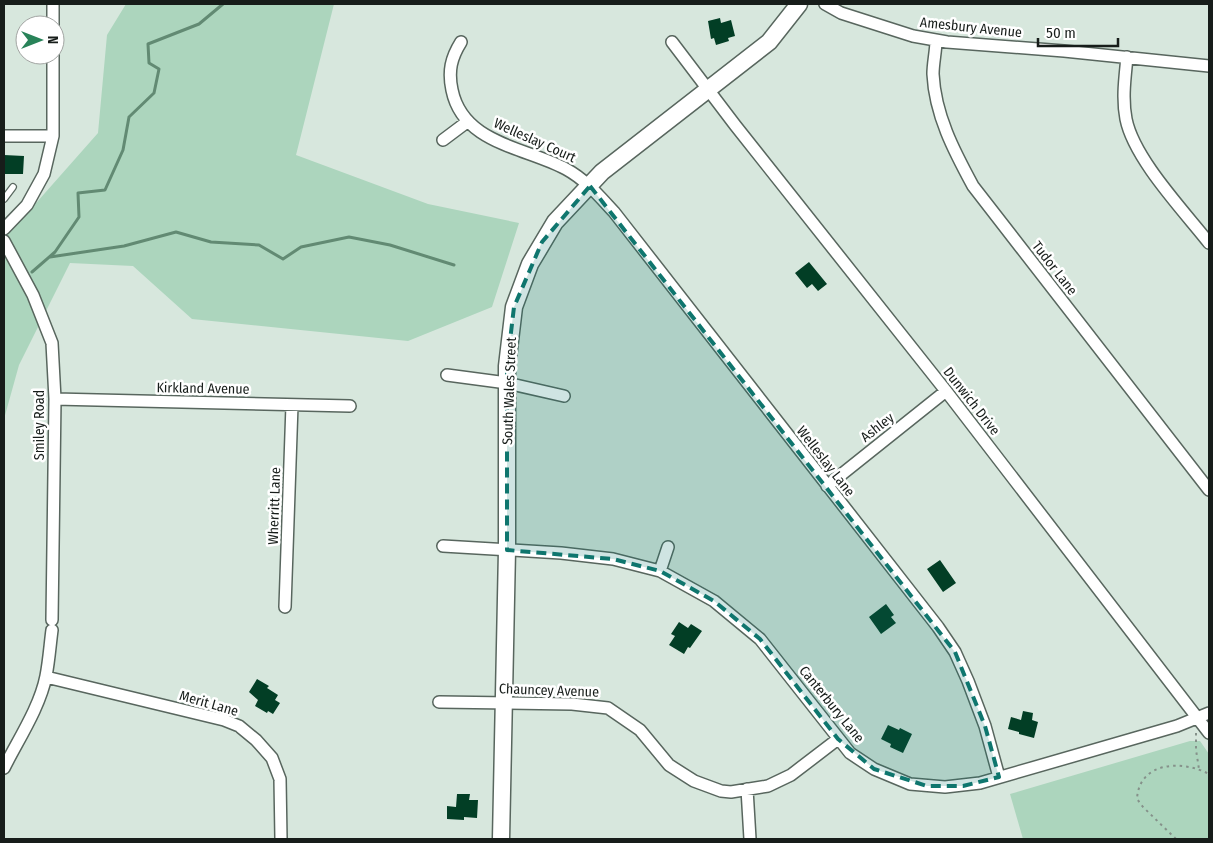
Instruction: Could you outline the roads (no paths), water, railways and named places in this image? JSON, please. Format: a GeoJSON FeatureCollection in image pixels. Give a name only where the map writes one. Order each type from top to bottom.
{"type":"FeatureCollection","features":[{"type":"Feature","properties":{"kind":"street","name":"South Wales Street"},"geometry":{"type":"LineString","coordinates":[[501,839],[508,550],[507,366],[514,307],[530,264],[555,222],[602,172],[769,42],[799,4]]}},
{"type":"Feature","properties":{"kind":"street","name":"Amesbury Avenue"},"geometry":{"type":"LineString","coordinates":[[825,4],[841,13],[913,36],[936,40],[1209,66]]}},
{"type":"Feature","properties":{"kind":"street","name":"Tudor Lane"},"geometry":{"type":"LineString","coordinates":[[936,40],[933,74],[937,104],[950,144],[973,186],[1209,490]]}},
{"type":"Feature","properties":{"kind":"street","name":"Welleslay Court"},"geometry":{"type":"LineString","coordinates":[[461,42],[453,55],[450,68],[455,103],[467,122],[489,137],[568,170],[590,186]]}},
{"type":"Feature","properties":{"kind":"street","name":"Dunwich Drive"},"geometry":{"type":"LineString","coordinates":[[672,42],[946,392],[1209,733]]}},
{"type":"Feature","properties":{"kind":"street"},"geometry":{"type":"LineString","coordinates":[[1128,57],[1123,96],[1129,130],[1140,154],[1209,243]]}},
{"type":"Feature","properties":{"kind":"street"},"geometry":{"type":"LineString","coordinates":[[4,229],[27,205],[44,174],[54,136],[53,65]]}},
{"type":"Feature","properties":{"kind":"street"},"geometry":{"type":"LineString","coordinates":[[443,140],[467,122]]}},
{"type":"Feature","properties":{"kind":"street"},"geometry":{"type":"LineString","coordinates":[[4,136],[54,136]]}},
{"type":"Feature","properties":{"kind":"street","name":"Welleslay Lane"},"geometry":{"type":"LineString","coordinates":[[590,186],[614,212],[938,627],[955,652],[985,726],[999,777]]}},
{"type":"Feature","properties":{"kind":"street","name":"Smiley Road"},"geometry":{"type":"LineString","coordinates":[[4,241],[33,295],[52,343],[55,400],[52,625],[46,677],[37,703],[4,768]]}},
{"type":"Feature","properties":{"kind":"street"},"geometry":{"type":"LineString","coordinates":[[447,376],[507,383],[564,396]]}},
{"type":"Feature","properties":{"kind":"street","name":"Ashley"},"geometry":{"type":"LineString","coordinates":[[827,486],[946,392]]}},
{"type":"Feature","properties":{"kind":"street","name":"Kirkland Avenue"},"geometry":{"type":"LineString","coordinates":[[55,400],[350,406]]}},
{"type":"Feature","properties":{"kind":"street","name":"Wherritt Lane"},"geometry":{"type":"LineString","coordinates":[[285,607],[292,405]]}},
{"type":"Feature","properties":{"kind":"street","name":"Canterbury Lane"},"geometry":{"type":"LineString","coordinates":[[443,546],[561,553],[612,559],[660,571],[714,601],[760,639],[850,753],[874,769],[910,784],[963,786],[1177,726],[1209,713]]}},
{"type":"Feature","properties":{"kind":"street"},"geometry":{"type":"LineString","coordinates":[[660,571],[668,547]]}},
{"type":"Feature","properties":{"kind":"street","name":"Merit Lane"},"geometry":{"type":"LineString","coordinates":[[46,677],[224,720],[239,726],[256,740],[272,758],[280,779],[281,839]]}},
{"type":"Feature","properties":{"kind":"street","name":"Chauncey Avenue"},"geometry":{"type":"LineString","coordinates":[[439,702],[572,704],[608,708],[640,730],[669,765],[694,781],[722,791],[731,792],[768,786],[791,775],[838,739]]}},
{"type":"Feature","properties":{"kind":"street"},"geometry":{"type":"LineString","coordinates":[[747,789],[750,839]]}},
{"type":"Feature","properties":{"kind":"lane"},"geometry":{"type":"LineString","coordinates":[[4,198],[14,187]]}},
{"type":"Feature","properties":{"kind":"waterway"},"geometry":{"type":"LineString","coordinates":[[32,272],[55,252],[79,217],[78,193],[105,190],[123,150],[129,117],[154,93],[159,69],[149,63],[148,44],[199,24],[223,4]]}},
{"type":"Feature","properties":{"kind":"waterway"},"geometry":{"type":"LineString","coordinates":[[50,257],[124,246],[176,232],[211,242],[259,245],[283,259],[301,247],[349,237],[390,245],[454,265]]}}]}
